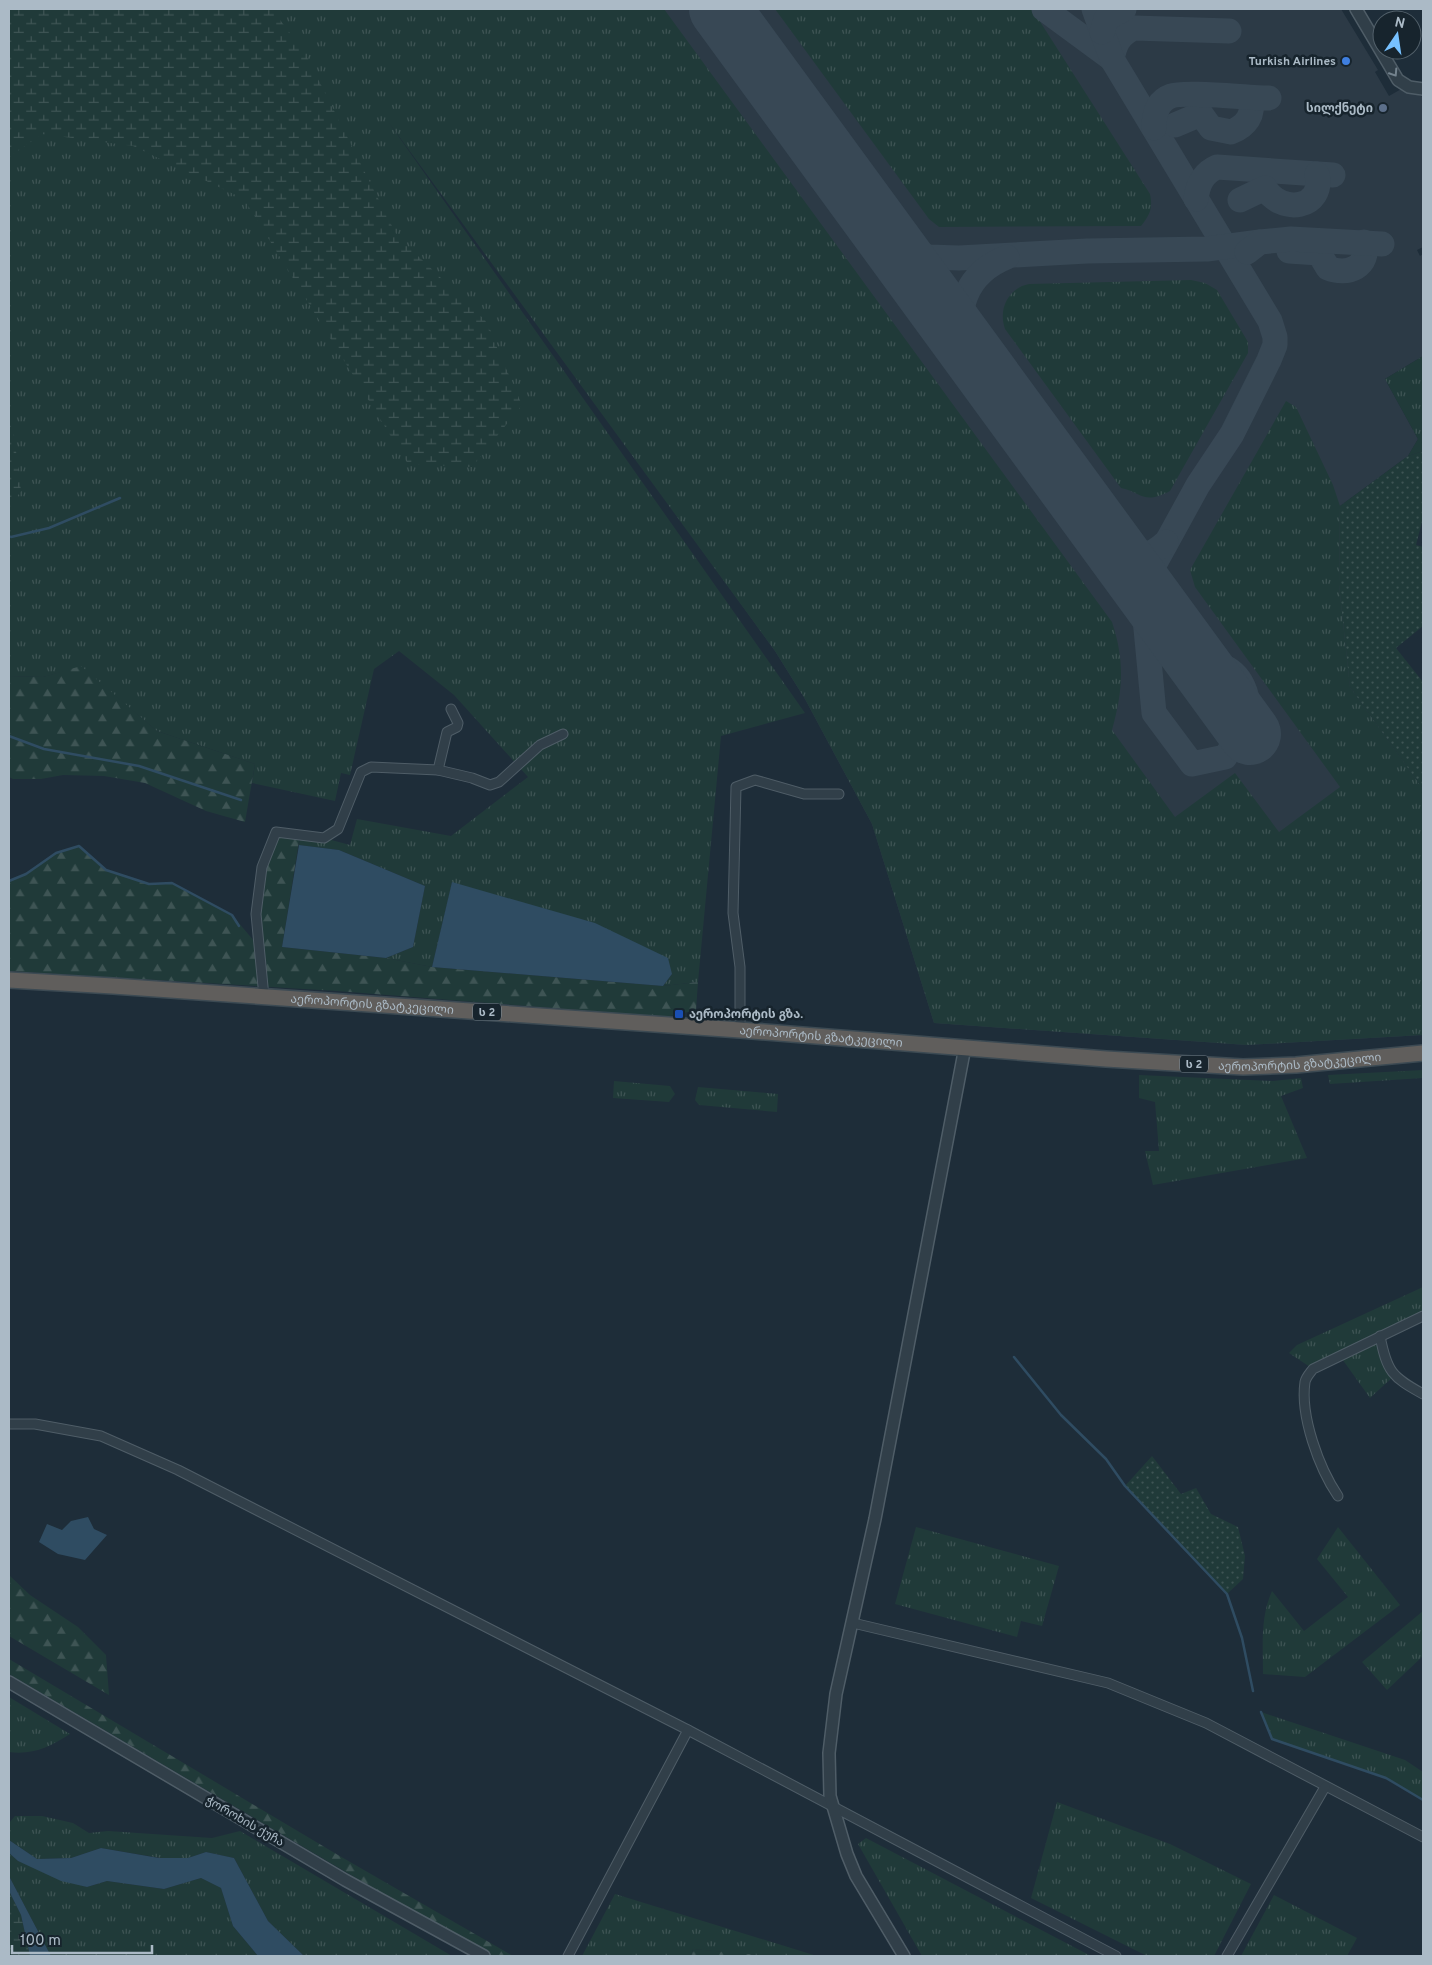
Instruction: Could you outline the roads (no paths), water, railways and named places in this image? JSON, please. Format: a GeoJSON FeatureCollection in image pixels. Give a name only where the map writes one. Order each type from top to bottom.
{"type":"FeatureCollection","features":[{"type":"Feature","properties":{"kind":"highway","name":"აეროპორტის გზატკეცილი"},"geometry":{"type":"LineString","coordinates":[[9,980],[740,1030],[1106,1059],[1243,1067],[1296,1065],[1423,1053]]}},
{"type":"Feature","properties":{"kind":"street"},"geometry":{"type":"LineString","coordinates":[[1356,9],[1398,80],[1409,87],[1423,89]]}},
{"type":"Feature","properties":{"kind":"street"},"geometry":{"type":"LineString","coordinates":[[438,770],[446,732],[457,727],[458,723],[451,708]]}},
{"type":"Feature","properties":{"kind":"street"},"geometry":{"type":"LineString","coordinates":[[264,997],[256,914],[262,867],[276,832],[324,838],[338,830],[361,772],[371,767],[438,770],[472,778],[490,785],[499,782],[540,745],[564,734]]}},
{"type":"Feature","properties":{"kind":"street"},"geometry":{"type":"LineString","coordinates":[[740,1030],[740,967],[733,913],[736,787],[755,780],[804,794],[838,794]]}},
{"type":"Feature","properties":{"kind":"street"},"geometry":{"type":"LineString","coordinates":[[904,1956],[856,1876],[830,1796],[829,1753],[836,1694],[853,1624],[965,1047]]}},
{"type":"Feature","properties":{"kind":"street"},"geometry":{"type":"LineString","coordinates":[[1338,1496],[1325,1477],[1315,1450],[1307,1413],[1305,1380],[1313,1369],[1423,1316]]}},
{"type":"Feature","properties":{"kind":"street"},"geometry":{"type":"LineString","coordinates":[[1380,1336],[1385,1360],[1390,1370],[1400,1380],[1423,1394]]}},
{"type":"Feature","properties":{"kind":"street"},"geometry":{"type":"LineString","coordinates":[[9,1424],[35,1424],[100,1436],[178,1470],[688,1730],[834,1809],[1116,1956]]}},
{"type":"Feature","properties":{"kind":"street"},"geometry":{"type":"LineString","coordinates":[[853,1624],[1108,1683],[1206,1723],[1423,1837]]}},
{"type":"Feature","properties":{"kind":"street","name":"ჭოროხის ქუჩა"},"geometry":{"type":"LineString","coordinates":[[9,1682],[345,1880],[484,1956]]}},
{"type":"Feature","properties":{"kind":"street"},"geometry":{"type":"LineString","coordinates":[[568,1956],[688,1730]]}},
{"type":"Feature","properties":{"kind":"street"},"geometry":{"type":"LineString","coordinates":[[1227,1956],[1325,1787]]}},
{"type":"Feature","properties":{"kind":"water"},"geometry":{"type":"Polygon","coordinates":[[[299,845],[339,850],[425,886],[413,947],[386,958],[282,947],[299,845]]]}},
{"type":"Feature","properties":{"kind":"water"},"geometry":{"type":"Polygon","coordinates":[[[452,882],[595,923],[668,958],[672,974],[663,986],[432,967],[452,882]]]}},
{"type":"Feature","properties":{"kind":"water"},"geometry":{"type":"Polygon","coordinates":[[[88,1517],[94,1529],[107,1535],[85,1560],[58,1554],[39,1542],[47,1524],[62,1530],[71,1521],[88,1517]]]}},
{"type":"Feature","properties":{"kind":"water"},"geometry":{"type":"Polygon","coordinates":[[[9,1840],[37,1859],[71,1858],[101,1848],[159,1858],[188,1858],[206,1852],[234,1858],[268,1921],[304,1956],[258,1956],[233,1926],[221,1888],[201,1878],[164,1889],[107,1881],[87,1887],[61,1881],[18,1861],[9,1853],[9,1840]]]}},
{"type":"Feature","properties":{"kind":"water"},"geometry":{"type":"Polygon","coordinates":[[[9,1876],[51,1956],[30,1956],[21,1915],[9,1891],[9,1876]]]}},
{"type":"Feature","properties":{"kind":"waterway"},"geometry":{"type":"LineString","coordinates":[[9,536],[49,528],[120,498]]}},
{"type":"Feature","properties":{"kind":"waterway"},"geometry":{"type":"LineString","coordinates":[[9,736],[44,749],[139,766],[241,800]]}},
{"type":"Feature","properties":{"kind":"waterway"},"geometry":{"type":"LineString","coordinates":[[9,881],[26,874],[56,853],[79,846],[106,870],[149,884],[172,883],[232,915],[239,926]]}},
{"type":"Feature","properties":{"kind":"waterway"},"geometry":{"type":"LineString","coordinates":[[1014,1357],[1061,1415],[1106,1459],[1125,1486],[1227,1594],[1242,1638],[1253,1691]]}},
{"type":"Feature","properties":{"kind":"waterway"},"geometry":{"type":"LineString","coordinates":[[1261,1712],[1272,1739],[1386,1778],[1423,1800]]}},
{"type":"Feature","properties":{"kind":"place","name":"Turkish Airlines"},"geometry":{"type":"Point","coordinates":[1346,61]}},
{"type":"Feature","properties":{"kind":"place","name":"სილქნეტი"},"geometry":{"type":"Point","coordinates":[1383,108]}},
{"type":"Feature","properties":{"kind":"place","name":"აეროპორტის გზა."},"geometry":{"type":"Point","coordinates":[679,1014]}}]}
